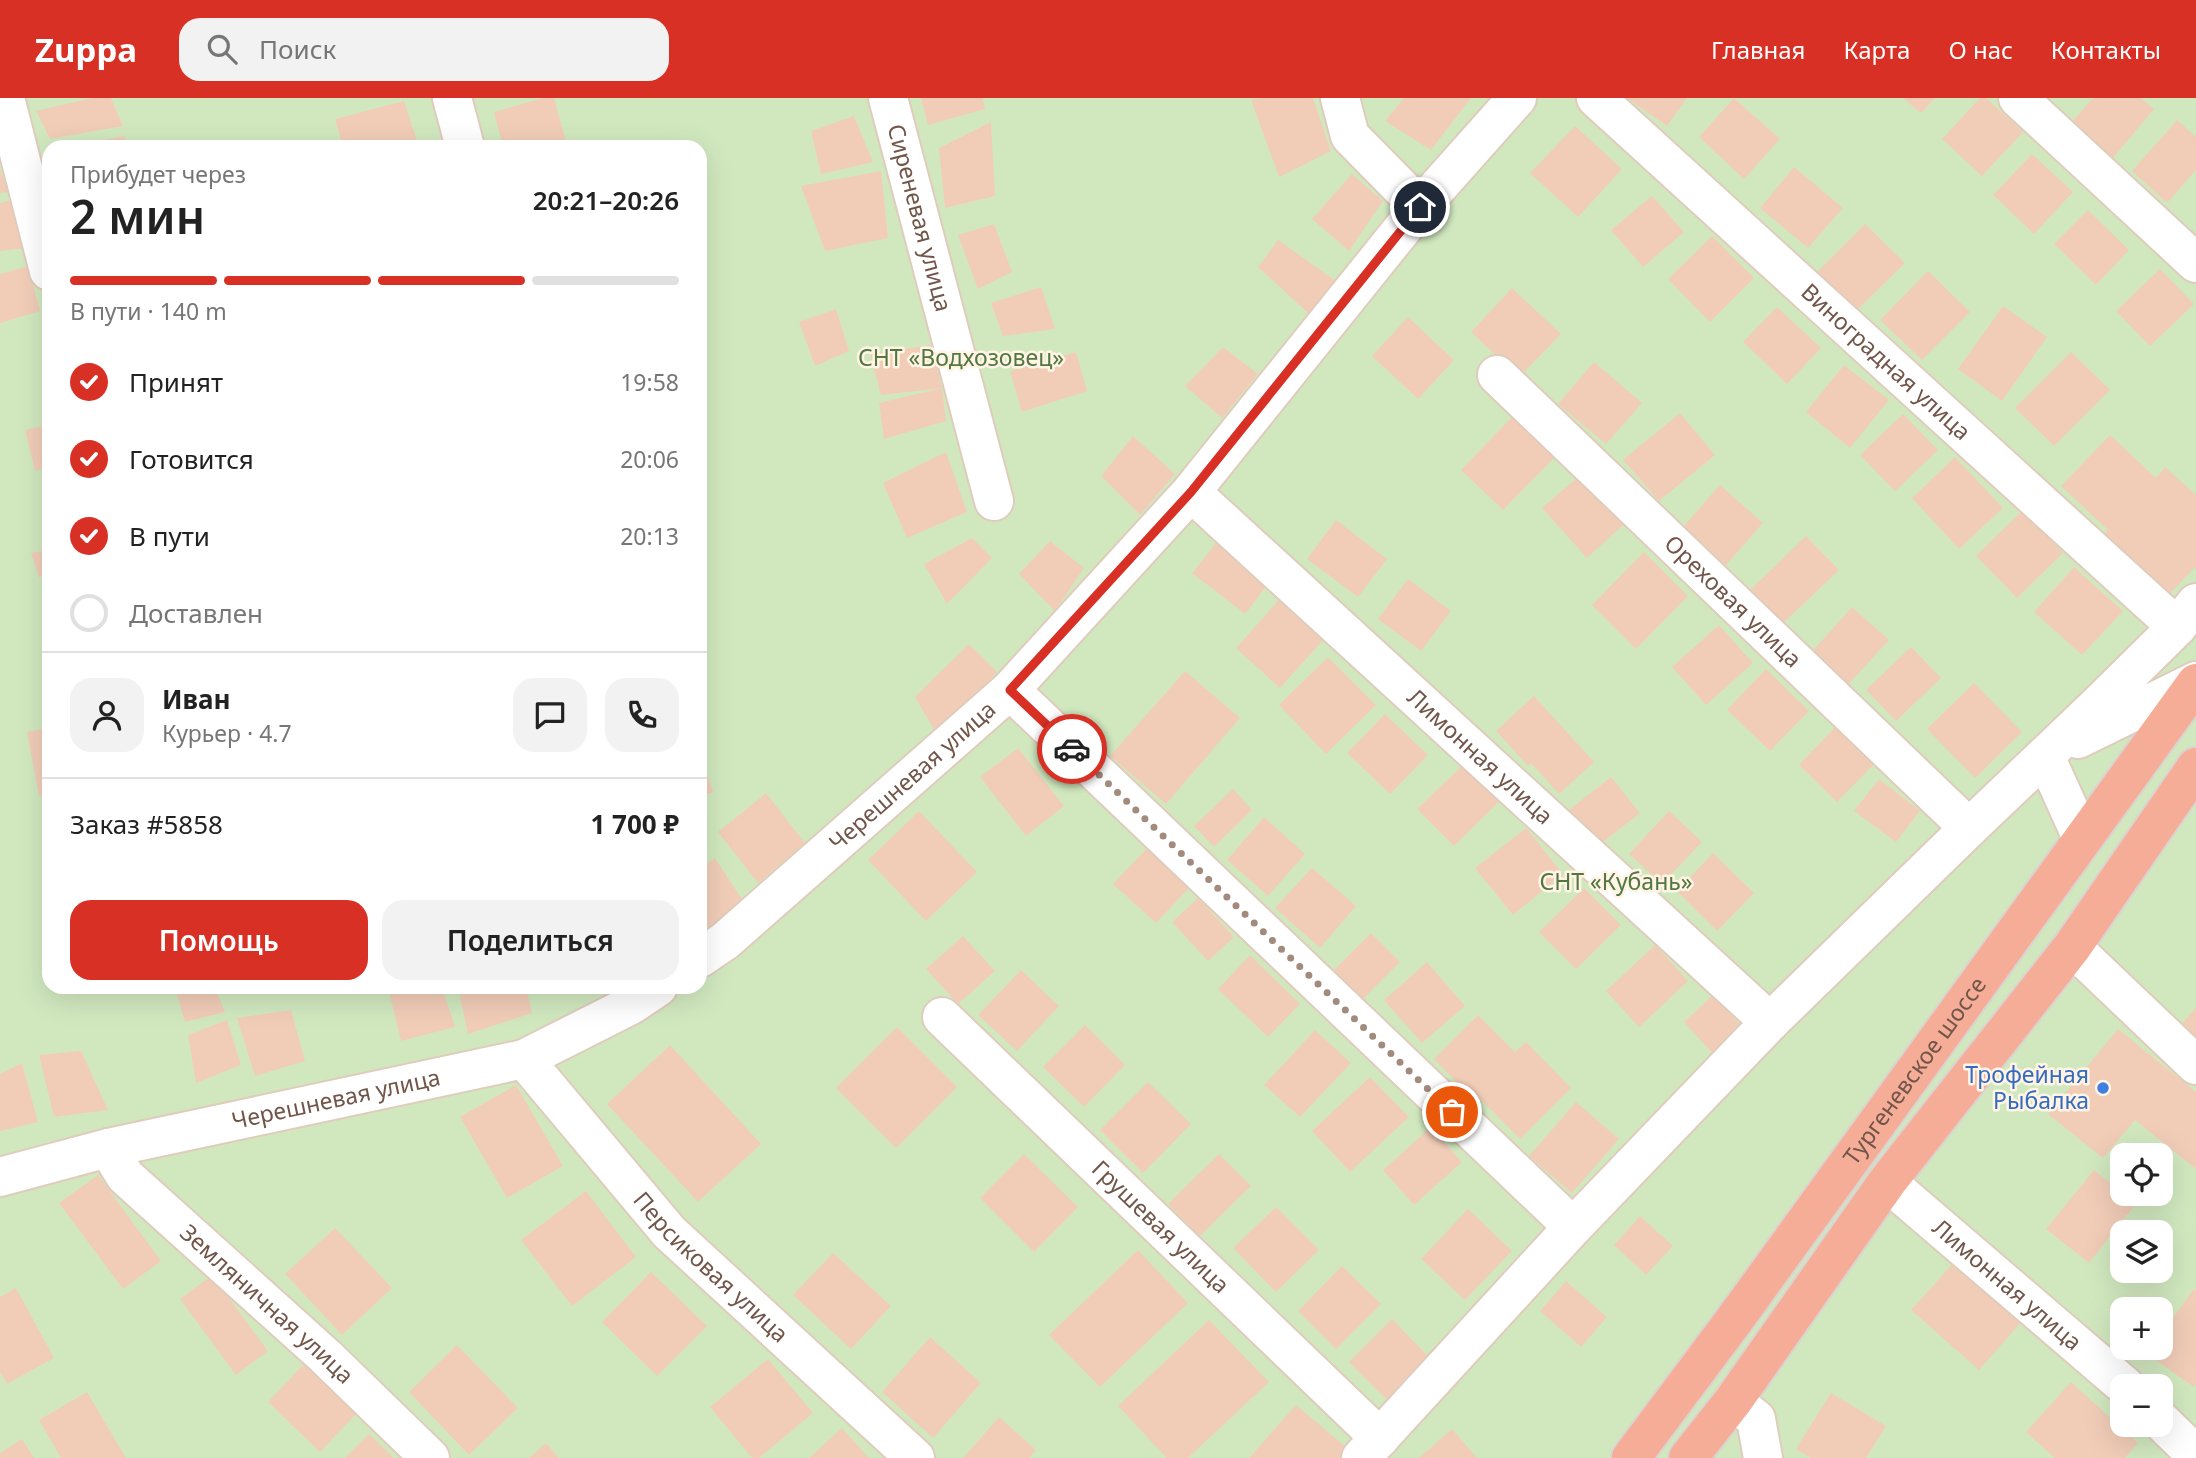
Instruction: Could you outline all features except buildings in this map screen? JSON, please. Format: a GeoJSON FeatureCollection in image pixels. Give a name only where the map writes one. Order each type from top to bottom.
{"type":"FeatureCollection","features":[{"type":"Feature","properties":{"kind":"highway","name":"Тургеневское шоссе"},"geometry":{"type":"LineString","coordinates":[[1632,1458],[2196,682]]}},
{"type":"Feature","properties":{"kind":"highway","name":"Тургеневское шоссе"},"geometry":{"type":"LineString","coordinates":[[1688,1458],[1733,1401],[1887,1182],[2072,947],[2196,767]]}},
{"type":"Feature","properties":{"kind":"street"},"geometry":{"type":"LineString","coordinates":[[5,98],[42,243]]}},
{"type":"Feature","properties":{"kind":"street"},"geometry":{"type":"LineString","coordinates":[[452,98],[463,140]]}},
{"type":"Feature","properties":{"kind":"street","name":"Сиреневая улица"},"geometry":{"type":"LineString","coordinates":[[888,98],[993,501]]}},
{"type":"Feature","properties":{"kind":"street"},"geometry":{"type":"LineString","coordinates":[[1340,98],[1350,136],[1420,207]]}},
{"type":"Feature","properties":{"kind":"street","name":"Черешневая улица"},"geometry":{"type":"LineString","coordinates":[[707,953],[725,941],[1010,690],[1191,492],[1420,207],[1517,98]]}},
{"type":"Feature","properties":{"kind":"street","name":"Виноградная улица"},"geometry":{"type":"LineString","coordinates":[[1596,98],[2187,615]]}},
{"type":"Feature","properties":{"kind":"street"},"geometry":{"type":"LineString","coordinates":[[2018,98],[2196,263]]}},
{"type":"Feature","properties":{"kind":"street","name":"Ореховая улица"},"geometry":{"type":"LineString","coordinates":[[1497,375],[1969,828]]}},
{"type":"Feature","properties":{"kind":"street","name":"Лимонная улица"},"geometry":{"type":"LineString","coordinates":[[1191,492],[1770,1022]]}},
{"type":"Feature","properties":{"kind":"street"},"geometry":{"type":"LineString","coordinates":[[1370,1448],[1573,1227],[1770,1022],[2187,615]]}},
{"type":"Feature","properties":{"kind":"street"},"geometry":{"type":"LineString","coordinates":[[2045,756],[2196,682]]}},
{"type":"Feature","properties":{"kind":"street"},"geometry":{"type":"LineString","coordinates":[[1010,690],[1573,1227]]}},
{"type":"Feature","properties":{"kind":"street"},"geometry":{"type":"LineString","coordinates":[[2045,756],[2082,838]]}},
{"type":"Feature","properties":{"kind":"street"},"geometry":{"type":"LineString","coordinates":[[2072,947],[2196,1065]]}},
{"type":"Feature","properties":{"kind":"street","name":"Черешневая улица"},"geometry":{"type":"LineString","coordinates":[[0,1177],[108,1148],[524,1059],[648,994]]}},
{"type":"Feature","properties":{"kind":"street","name":"Грушевая улица"},"geometry":{"type":"LineString","coordinates":[[942,1017],[1370,1448]]}},
{"type":"Feature","properties":{"kind":"street","name":"Персиковая улица"},"geometry":{"type":"LineString","coordinates":[[524,1059],[669,1232],[915,1458]]}},
{"type":"Feature","properties":{"kind":"street","name":"Земляничная улица"},"geometry":{"type":"LineString","coordinates":[[108,1148],[125,1175],[325,1356],[430,1458]]}},
{"type":"Feature","properties":{"kind":"street","name":"Лимонная улица"},"geometry":{"type":"LineString","coordinates":[[1887,1182],[2111,1374]]}},
{"type":"Feature","properties":{"kind":"street"},"geometry":{"type":"LineString","coordinates":[[1733,1401],[1756,1419],[1764,1457]]}},
{"type":"Feature","properties":{"kind":"street"},"geometry":{"type":"LineString","coordinates":[[2173,1433],[2196,1455]]}},
{"type":"Feature","properties":{"kind":"green space","name":"СНТ «Кубань»"},"geometry":{"type":"Polygon","coordinates":[[[0,98],[2196,98],[2196,1458],[0,1458],[0,98]]]}},
{"type":"Feature","properties":{"kind":"way so far"},"geometry":{"type":"LineString","coordinates":[[1072,749],[1452,1112]]}},
{"type":"Feature","properties":{"kind":"place","name":"Трофейная Рыбалка"},"geometry":{"type":"Point","coordinates":[2103,1088]}},
{"type":"Feature","properties":{"kind":"route"},"geometry":{"type":"LineString","coordinates":[[1072,749],[1010,690],[1191,492],[1420,207]]}},
{"type":"Feature","properties":{"kind":"park label","name":"СНТ «Водхозовец»"},"geometry":{"type":"Point","coordinates":[961,358]}}]}
